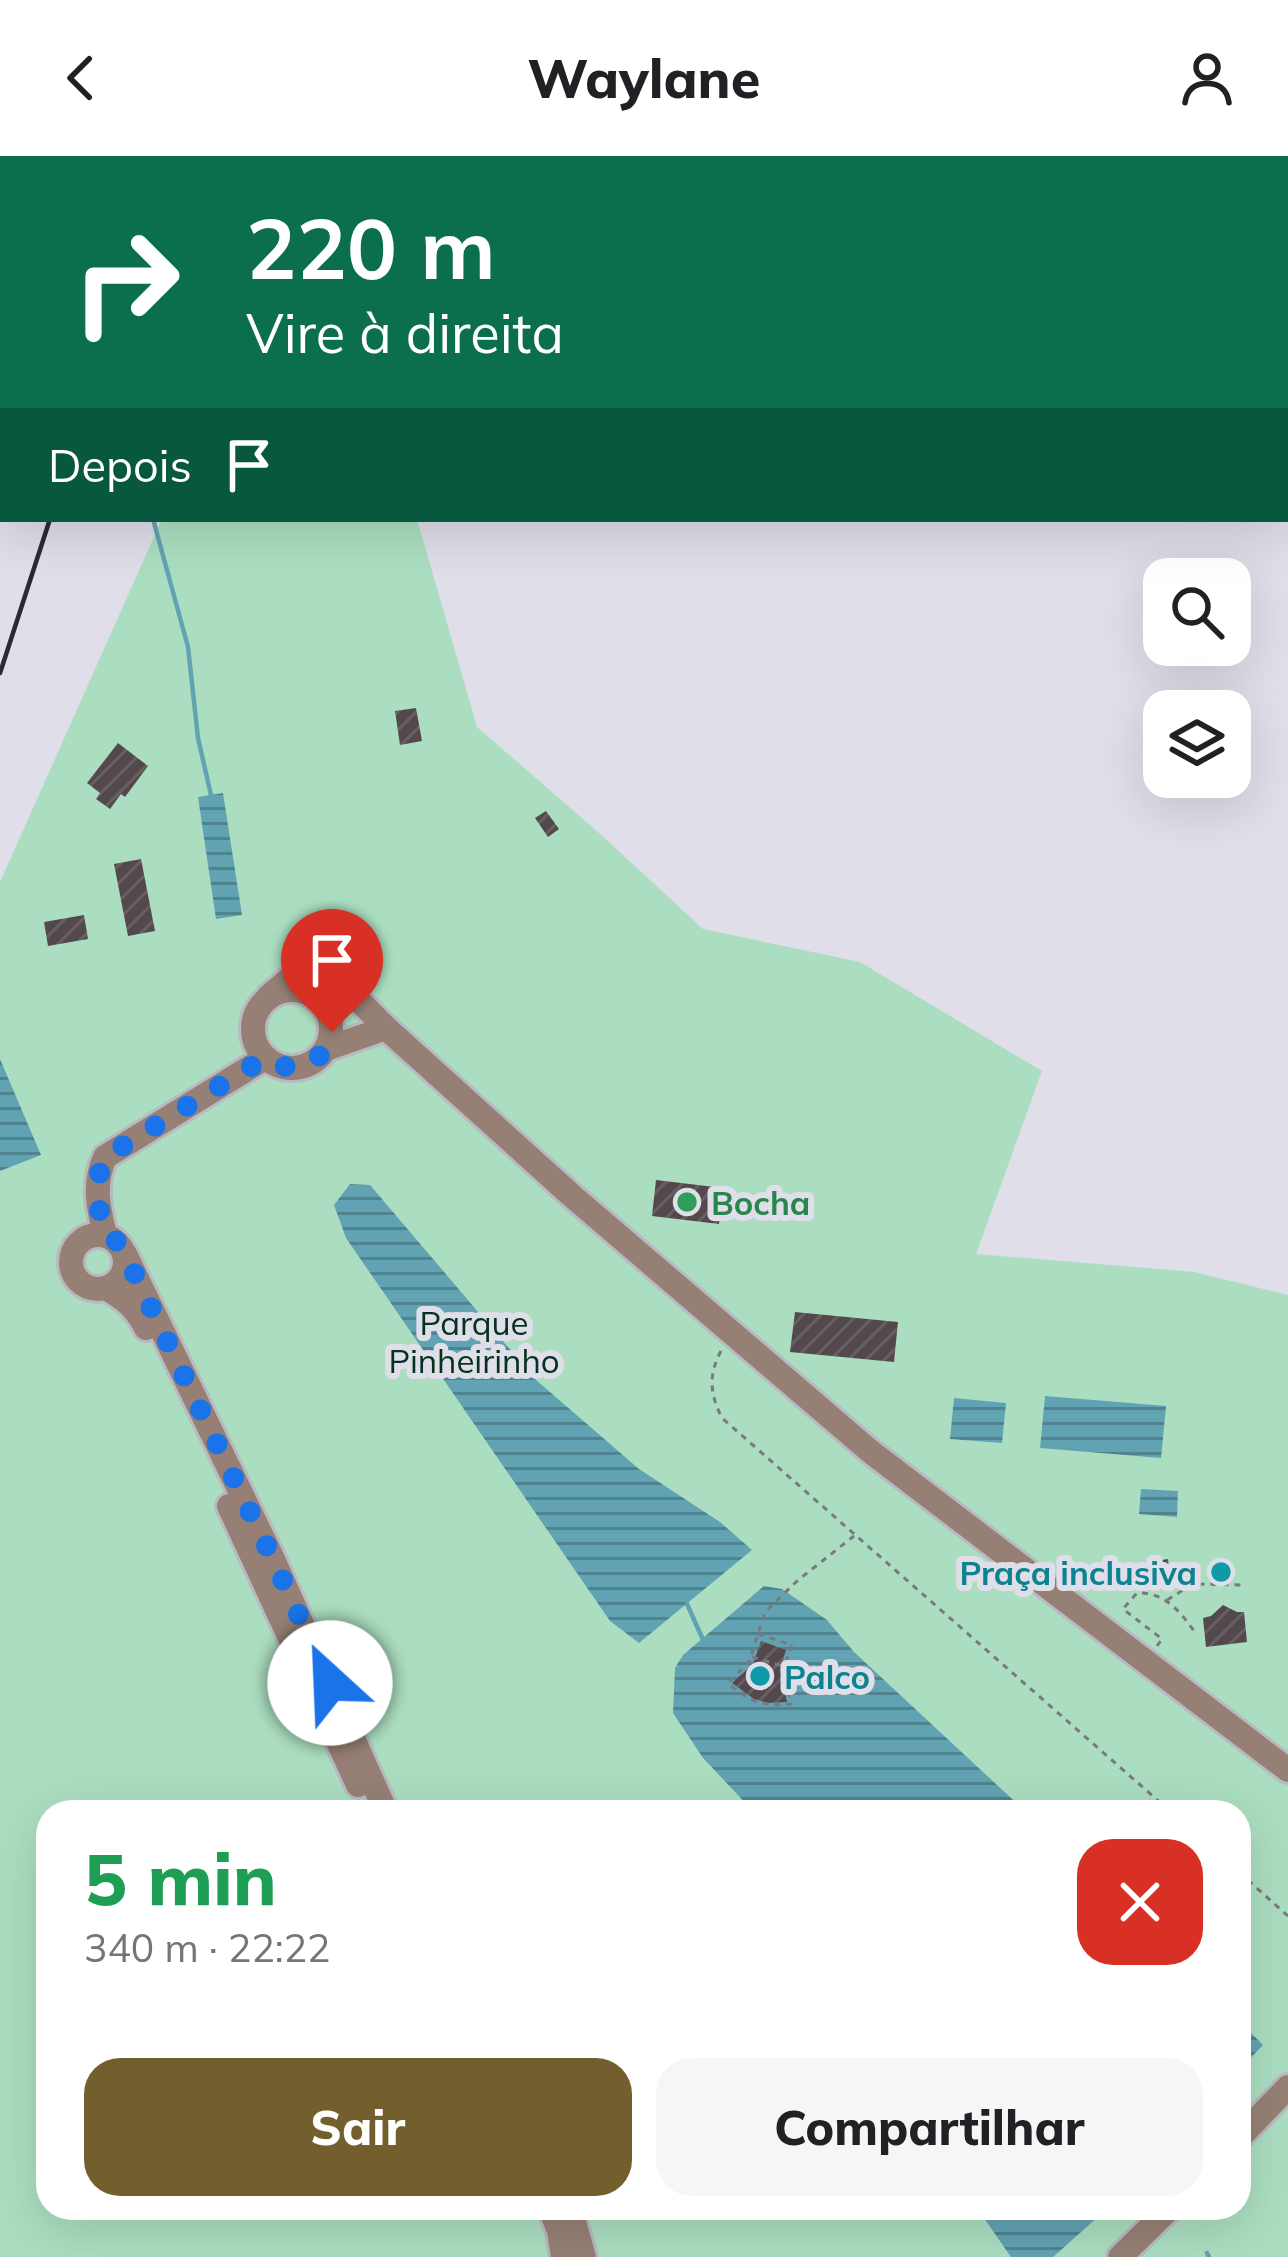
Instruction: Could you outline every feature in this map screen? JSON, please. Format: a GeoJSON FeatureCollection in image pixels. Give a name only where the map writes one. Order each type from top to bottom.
{"type":"FeatureCollection","features":[{"type":"Feature","properties":{"kind":"lane"},"geometry":{"type":"LineString","coordinates":[[269,996],[286,989],[319,999],[329,1014],[332,1032],[314,1062],[298,1068],[280,1067],[265,1058],[255,1043],[252,1026],[257,1009],[269,996],[316,957],[386,1028],[571,1196],[871,1451],[1288,1770]]}},
{"type":"Feature","properties":{"kind":"lane"},"geometry":{"type":"LineString","coordinates":[[326,1048],[386,1028]]}},
{"type":"Feature","properties":{"kind":"lane"},"geometry":{"type":"LineString","coordinates":[[105,1235],[97,1183],[105,1157],[265,1058]]}},
{"type":"Feature","properties":{"kind":"lane"},"geometry":{"type":"LineString","coordinates":[[125,1254],[118,1281],[106,1288],[92,1289],[72,1270],[79,1243],[91,1235],[118,1242],[125,1254],[272,1557],[381,1800]]}},
{"type":"Feature","properties":{"kind":"lane"},"geometry":{"type":"LineString","coordinates":[[106,1288],[138,1311],[364,1800]]}},
{"type":"Feature","properties":{"kind":"lane"},"geometry":{"type":"LineString","coordinates":[[1251,2126],[1288,2087]]}},
{"type":"Feature","properties":{"kind":"lane"},"geometry":{"type":"LineString","coordinates":[[555,2220],[563,2257]]}},
{"type":"Feature","properties":{"kind":"lane"},"geometry":{"type":"LineString","coordinates":[[573,2220],[584,2257]]}},
{"type":"Feature","properties":{"kind":"lane"},"geometry":{"type":"LineString","coordinates":[[1120,2257],[1158,2220]]}},
{"type":"Feature","properties":{"kind":"path"},"geometry":{"type":"LineString","coordinates":[[734,1336],[718,1354],[710,1378],[722,1418],[1157,1800]]}},
{"type":"Feature","properties":{"kind":"path"},"geometry":{"type":"LineString","coordinates":[[758,1634],[792,1645],[785,1667],[791,1704],[756,1702],[728,1683],[749,1662],[765,1612],[855,1535]]}},
{"type":"Feature","properties":{"kind":"path"},"geometry":{"type":"LineString","coordinates":[[1166,1601],[1192,1585],[1246,1585]]}},
{"type":"Feature","properties":{"kind":"path"},"geometry":{"type":"LineString","coordinates":[[1146,1662],[1162,1639],[1123,1609],[1137,1593],[1156,1594],[1174,1606],[1196,1634]]}},
{"type":"Feature","properties":{"kind":"path"},"geometry":{"type":"LineString","coordinates":[[751,1656],[785,1667]]}},
{"type":"Feature","properties":{"kind":"path"},"geometry":{"type":"LineString","coordinates":[[1251,1883],[1288,1916]]}},
{"type":"Feature","properties":{"kind":"green space","name":"Parque Pinheirinho"},"geometry":{"type":"Polygon","coordinates":[[[161,522],[418,522],[477,727],[703,929],[860,962],[1042,1071],[976,1254],[1194,1272],[1288,1295],[1288,2257],[0,2257],[0,882],[161,522]]]}},
{"type":"Feature","properties":{"kind":"water"},"geometry":{"type":"Polygon","coordinates":[[[223,793],[242,915],[216,919],[198,797],[223,793]]]}},
{"type":"Feature","properties":{"kind":"water"},"geometry":{"type":"Polygon","coordinates":[[[0,1059],[41,1155],[0,1171],[0,1059]]]}},
{"type":"Feature","properties":{"kind":"water"},"geometry":{"type":"Polygon","coordinates":[[[350,1184],[370,1185],[536,1380],[639,1469],[720,1522],[752,1550],[639,1643],[610,1621],[346,1238],[334,1205],[350,1184]]]}},
{"type":"Feature","properties":{"kind":"water"},"geometry":{"type":"Polygon","coordinates":[[[1045,1396],[1166,1406],[1161,1458],[1040,1448],[1045,1396]]]}},
{"type":"Feature","properties":{"kind":"water"},"geometry":{"type":"Polygon","coordinates":[[[954,1398],[1006,1403],[1002,1443],[950,1439],[954,1398]]]}},
{"type":"Feature","properties":{"kind":"water"},"geometry":{"type":"Polygon","coordinates":[[[1141,1489],[1178,1491],[1177,1517],[1139,1514],[1141,1489]]]}},
{"type":"Feature","properties":{"kind":"water"},"geometry":{"type":"Polygon","coordinates":[[[764,1586],[782,1589],[827,1620],[854,1652],[1013,1800],[743,1800],[703,1758],[673,1713],[675,1668],[683,1655],[764,1586]]]}},
{"type":"Feature","properties":{"kind":"water"},"geometry":{"type":"Polygon","coordinates":[[[1251,2033],[1263,2045],[1251,2058],[1251,2033]]]}},
{"type":"Feature","properties":{"kind":"water"},"geometry":{"type":"Polygon","coordinates":[[[985,2220],[1095,2220],[1053,2257],[1011,2257],[985,2220]]]}},
{"type":"Feature","properties":{"kind":"building"},"geometry":{"type":"Polygon","coordinates":[[[416,708],[422,741],[400,745],[395,711],[416,708]]]}},
{"type":"Feature","properties":{"kind":"building"},"geometry":{"type":"Polygon","coordinates":[[[118,743],[148,766],[110,809],[96,799],[100,793],[87,783],[118,743]]]}},
{"type":"Feature","properties":{"kind":"building"},"geometry":{"type":"Polygon","coordinates":[[[546,811],[559,829],[548,837],[535,818],[546,811]]]}},
{"type":"Feature","properties":{"kind":"building"},"geometry":{"type":"Polygon","coordinates":[[[141,859],[155,931],[128,936],[114,864],[141,859]]]}},
{"type":"Feature","properties":{"kind":"building"},"geometry":{"type":"Polygon","coordinates":[[[84,915],[88,939],[48,946],[44,922],[84,915]]]}},
{"type":"Feature","properties":{"kind":"building","name":"Bocha"},"geometry":{"type":"Polygon","coordinates":[[[656,1180],[723,1188],[719,1224],[652,1216],[656,1180]]]}},
{"type":"Feature","properties":{"kind":"building"},"geometry":{"type":"Polygon","coordinates":[[[795,1312],[898,1322],[894,1362],[790,1352],[795,1312]]]}},
{"type":"Feature","properties":{"kind":"building"},"geometry":{"type":"Polygon","coordinates":[[[1168,1559],[1171,1586],[1147,1589],[1144,1563],[1168,1559]]]}},
{"type":"Feature","properties":{"kind":"building"},"geometry":{"type":"Polygon","coordinates":[[[1223,1605],[1244,1612],[1247,1642],[1206,1647],[1203,1618],[1223,1605]]]}},
{"type":"Feature","properties":{"kind":"building","name":"Palco"},"geometry":{"type":"Polygon","coordinates":[[[761,1641],[786,1650],[780,1670],[787,1702],[754,1699],[732,1683],[753,1664],[761,1641]]]}},
{"type":"Feature","properties":{"kind":"waterway"},"geometry":{"type":"LineString","coordinates":[[154,522],[188,647],[198,738],[211,795]]}},
{"type":"Feature","properties":{"kind":"waterway"},"geometry":{"type":"LineString","coordinates":[[687,1604],[704,1642]]}},
{"type":"Feature","properties":{"kind":"waterway"},"geometry":{"type":"LineString","coordinates":[[1207,2253],[1209,2257]]}},
{"type":"Feature","properties":{"kind":"railway"},"geometry":{"type":"LineString","coordinates":[[0,673],[49,522]]}},
{"type":"Feature","properties":{"kind":"place","name":"Bocha"},"geometry":{"type":"Point","coordinates":[687,1202]}},
{"type":"Feature","properties":{"kind":"place","name":"Praça inclusiva"},"geometry":{"type":"Point","coordinates":[1221,1572]}},
{"type":"Feature","properties":{"kind":"place","name":"Palco"},"geometry":{"type":"Point","coordinates":[760,1676]}},
{"type":"Feature","properties":{"kind":"route"},"geometry":{"type":"LineString","coordinates":[[330,1683],[125,1254],[118,1242],[105,1235],[97,1183],[105,1157],[265,1058],[280,1067],[298,1068],[314,1062],[332,1032]]}}]}
